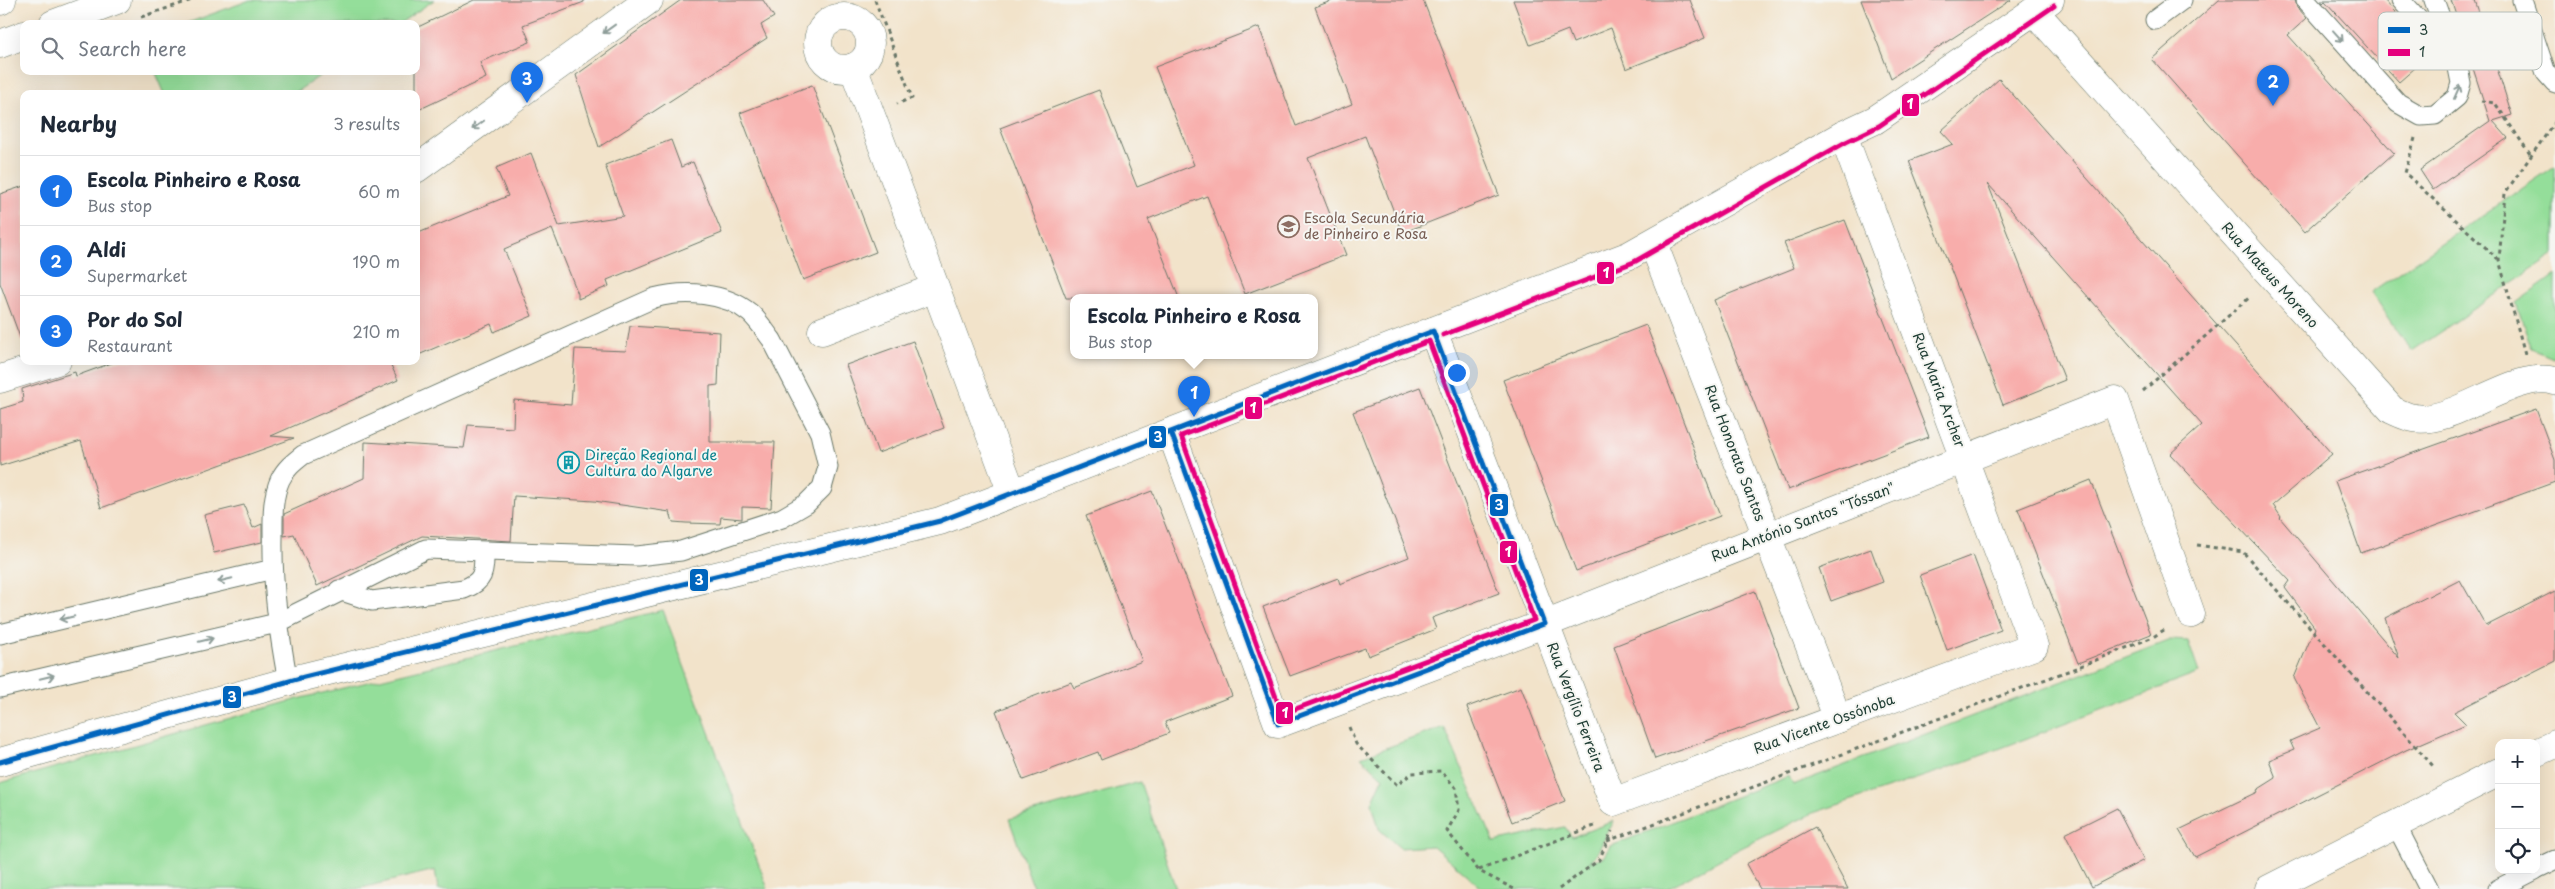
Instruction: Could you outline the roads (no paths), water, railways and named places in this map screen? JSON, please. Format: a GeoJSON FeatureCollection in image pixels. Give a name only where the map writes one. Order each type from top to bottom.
{"type":"FeatureCollection","features":[{"type":"Feature","properties":{"kind":"street"},"geometry":{"type":"LineString","coordinates":[[64,20],[117,0]]}},
{"type":"Feature","properties":{"kind":"street"},"geometry":{"type":"LineString","coordinates":[[420,166],[649,0]]}},
{"type":"Feature","properties":{"kind":"street"},"geometry":{"type":"LineString","coordinates":[[0,762],[288,682],[940,521],[1630,255],[1653,244],[1842,135],[1875,120],[2042,6]]}},
{"type":"Feature","properties":{"kind":"street","name":"Rua Mateus Moreno"},"geometry":{"type":"LineString","coordinates":[[2042,6],[2272,277],[2392,410],[2415,419],[2436,416],[2544,381]]}},
{"type":"Feature","properties":{"kind":"street"},"geometry":{"type":"LineString","coordinates":[[0,44],[20,36]]}},
{"type":"Feature","properties":{"kind":"street"},"geometry":{"type":"LineString","coordinates":[[853,67],[1012,493]]}},
{"type":"Feature","properties":{"kind":"street","name":"Rua Maria Archer"},"geometry":{"type":"LineString","coordinates":[[1842,135],[1966,460],[2034,646]]}},
{"type":"Feature","properties":{"kind":"street","name":"Rua Honorato Santos"},"geometry":{"type":"LineString","coordinates":[[1653,244],[1838,719]]}},
{"type":"Feature","properties":{"kind":"street"},"geometry":{"type":"LineString","coordinates":[[822,331],[935,288]]}},
{"type":"Feature","properties":{"kind":"street","name":"Rua Vergílio Ferreira"},"geometry":{"type":"LineString","coordinates":[[1433,331],[1616,809]]}},
{"type":"Feature","properties":{"kind":"street"},"geometry":{"type":"LineString","coordinates":[[0,379],[44,365]]}},
{"type":"Feature","properties":{"kind":"street","name":"Rua António Santos \"Tóssan\""},"geometry":{"type":"LineString","coordinates":[[1171,432],[1278,724],[1544,624],[2115,400],[2191,614]]}},
{"type":"Feature","properties":{"kind":"street","name":"Rua Vicente Ossónoba"},"geometry":{"type":"LineString","coordinates":[[1616,809],[1838,719],[2034,646]]}},
{"type":"Feature","properties":{"kind":"street"},"geometry":{"type":"LineString","coordinates":[[2540,751],[2555,744]]}},
{"type":"Feature","properties":{"kind":"street"},"geometry":{"type":"LineString","coordinates":[[2269,889],[2395,823],[2495,774]]}},
{"type":"Feature","properties":{"kind":"lane"},"geometry":{"type":"LineString","coordinates":[[2155,20],[2182,0]]}},
{"type":"Feature","properties":{"kind":"lane"},"geometry":{"type":"LineString","coordinates":[[2306,0],[2398,104],[2421,116],[2435,115],[2457,97],[2461,83],[2458,70]]}},
{"type":"Feature","properties":{"kind":"lane"},"geometry":{"type":"LineString","coordinates":[[2401,0],[2412,12]]}},
{"type":"Feature","properties":{"kind":"lane"},"geometry":{"type":"LineString","coordinates":[[2434,0],[2438,12]]}},
{"type":"Feature","properties":{"kind":"lane"},"geometry":{"type":"LineString","coordinates":[[2522,0],[2526,12]]}},
{"type":"Feature","properties":{"kind":"lane"},"geometry":{"type":"LineString","coordinates":[[2542,61],[2546,73],[2555,83]]}},
{"type":"Feature","properties":{"kind":"lane"},"geometry":{"type":"LineString","coordinates":[[0,688],[277,623],[339,590],[426,549],[637,556],[681,552],[796,512],[815,498],[822,488],[828,467],[820,433],[772,340],[750,313],[732,302],[702,294],[670,293],[654,298],[303,455],[290,465],[281,478],[276,493],[273,569],[277,623],[288,682]]}},
{"type":"Feature","properties":{"kind":"lane"},"geometry":{"type":"LineString","coordinates":[[339,590],[372,602],[464,589],[477,584],[484,571],[484,552]]}},
{"type":"Feature","properties":{"kind":"lane"},"geometry":{"type":"LineString","coordinates":[[0,634],[273,569]]}},
{"type":"Feature","properties":{"kind":"lane"},"geometry":{"type":"LineString","coordinates":[[2395,823],[2429,889]]}},
{"type":"Feature","properties":{"kind":"lane"},"geometry":{"type":"LineString","coordinates":[[2540,868],[2555,860]]}},
{"type":"Feature","properties":{"kind":"lane"},"geometry":{"type":"LineString","coordinates":[[2498,889],[2528,874]]}},
{"type":"Feature","properties":{"kind":"place","name":"Por do Sol"},"geometry":{"type":"Point","coordinates":[527,103]}},
{"type":"Feature","properties":{"kind":"place","name":"Aldi"},"geometry":{"type":"Point","coordinates":[2273,106]}},
{"type":"Feature","properties":{"kind":"place","name":"Escola Secundária de Pinheiro e Rosa"},"geometry":{"type":"Point","coordinates":[1288,226]}},
{"type":"Feature","properties":{"kind":"place","name":"Escola Pinheiro e Rosa"},"geometry":{"type":"Point","coordinates":[1194,417]}},
{"type":"Feature","properties":{"kind":"place","name":"Direção Regional de Cultura do Algarve"},"geometry":{"type":"Point","coordinates":[569,463]}}]}
